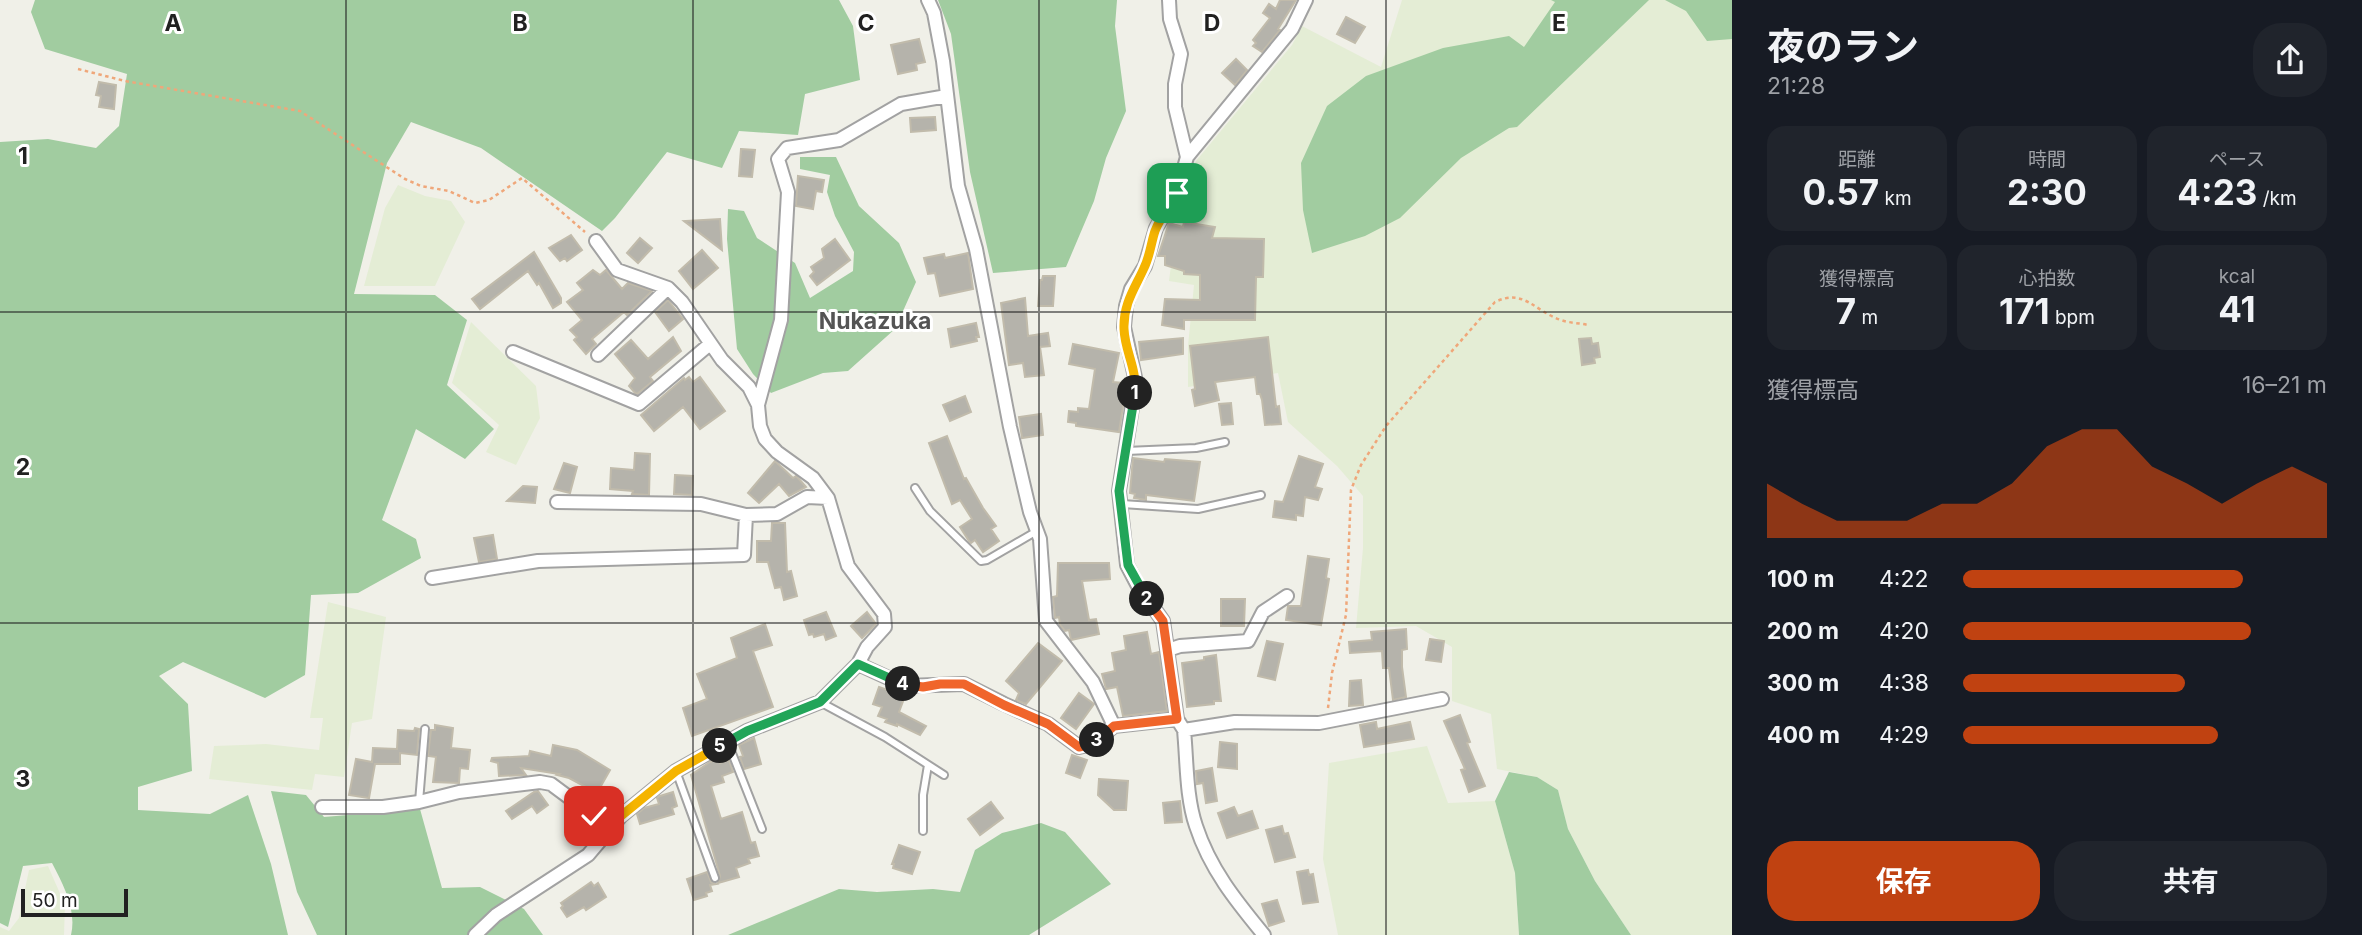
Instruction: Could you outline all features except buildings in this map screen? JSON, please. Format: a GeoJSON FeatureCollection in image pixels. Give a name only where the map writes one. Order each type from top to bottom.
{"type":"FeatureCollection","features":[{"type":"Feature","properties":{"kind":"street"},"geometry":{"type":"LineString","coordinates":[[928,0],[934,13],[943,61],[958,186],[976,249],[1010,427],[1030,512],[1040,539],[1046,621],[1093,682],[1114,726]]}},
{"type":"Feature","properties":{"kind":"street"},"geometry":{"type":"LineString","coordinates":[[1169,0],[1170,19],[1181,54],[1175,84],[1175,107],[1187,157]]}},
{"type":"Feature","properties":{"kind":"street"},"geometry":{"type":"LineString","coordinates":[[1264,935],[1231,896],[1213,867],[1195,825],[1163,621],[1138,586],[1128,565],[1119,491],[1136,382],[1124,327],[1131,289],[1145,266],[1156,228],[1177,193],[1187,157],[1292,29],[1306,0]]}},
{"type":"Feature","properties":{"kind":"street"},"geometry":{"type":"LineString","coordinates":[[758,405],[782,320],[788,192],[778,159],[787,148],[839,140],[901,104],[947,96]]}},
{"type":"Feature","properties":{"kind":"street"},"geometry":{"type":"LineString","coordinates":[[475,935],[496,915],[587,855],[621,816],[676,771],[747,731],[820,702],[858,664],[867,647],[885,627],[884,614],[848,566],[828,498],[813,478],[777,452],[765,439],[760,426],[758,405],[750,387],[710,344],[682,302],[668,288],[617,270],[596,241]]}},
{"type":"Feature","properties":{"kind":"street"},"geometry":{"type":"LineString","coordinates":[[598,355],[668,288]]}},
{"type":"Feature","properties":{"kind":"street"},"geometry":{"type":"LineString","coordinates":[[513,352],[639,404],[710,344]]}},
{"type":"Feature","properties":{"kind":"street"},"geometry":{"type":"LineString","coordinates":[[557,502],[701,504],[746,515],[777,514],[807,497],[828,498]]}},
{"type":"Feature","properties":{"kind":"street"},"geometry":{"type":"LineString","coordinates":[[432,578],[538,561],[744,555],[746,515]]}},
{"type":"Feature","properties":{"kind":"street"},"geometry":{"type":"LineString","coordinates":[[1168,650],[1180,646],[1248,641],[1263,612],[1287,596]]}},
{"type":"Feature","properties":{"kind":"street"},"geometry":{"type":"LineString","coordinates":[[858,664],[906,685],[964,684],[1048,724],[1079,747],[1092,744],[1114,726],[1326,722],[1442,699]]}},
{"type":"Feature","properties":{"kind":"street"},"geometry":{"type":"LineString","coordinates":[[322,807],[383,807],[459,792],[540,782],[551,784],[594,816],[621,816]]}},
{"type":"Feature","properties":{"kind":"lane"},"geometry":{"type":"LineString","coordinates":[[1126,451],[1196,448],[1225,442]]}},
{"type":"Feature","properties":{"kind":"lane"},"geometry":{"type":"LineString","coordinates":[[915,488],[930,511],[981,561],[1037,531]]}},
{"type":"Feature","properties":{"kind":"lane"},"geometry":{"type":"LineString","coordinates":[[1121,504],[1198,509],[1261,495]]}},
{"type":"Feature","properties":{"kind":"lane"},"geometry":{"type":"LineString","coordinates":[[820,702],[885,737],[944,775]]}},
{"type":"Feature","properties":{"kind":"lane"},"geometry":{"type":"LineString","coordinates":[[419,802],[425,729]]}},
{"type":"Feature","properties":{"kind":"lane"},"geometry":{"type":"LineString","coordinates":[[727,742],[762,829]]}},
{"type":"Feature","properties":{"kind":"lane"},"geometry":{"type":"LineString","coordinates":[[923,831],[923,795],[928,765]]}},
{"type":"Feature","properties":{"kind":"lane"},"geometry":{"type":"LineString","coordinates":[[676,771],[715,877]]}},
{"type":"Feature","properties":{"kind":"path"},"geometry":{"type":"LineString","coordinates":[[78,69],[125,81],[300,111],[405,179],[421,186],[449,191],[475,203],[489,200],[522,178],[596,241]]}},
{"type":"Feature","properties":{"kind":"path"},"geometry":{"type":"LineString","coordinates":[[1326,722],[1332,673],[1346,615],[1351,490],[1361,465],[1386,426],[1495,302],[1508,295],[1521,298],[1561,320],[1588,325]]}},
{"type":"Feature","properties":{"kind":"green space"},"geometry":{"type":"Polygon","coordinates":[[[35,0],[839,0],[853,26],[860,80],[805,94],[798,135],[739,131],[722,168],[667,152],[602,231],[481,148],[411,122],[387,163],[354,294],[435,295],[467,320],[447,385],[494,429],[465,459],[416,429],[382,520],[416,539],[421,558],[358,593],[311,595],[305,675],[265,698],[183,662],[159,676],[188,704],[192,771],[138,787],[138,810],[210,814],[248,795],[271,864],[288,935],[71,935],[71,907],[52,863],[23,866],[8,927],[0,923],[0,142],[48,139],[96,148],[119,126],[127,74],[45,49],[31,12],[35,0]]]}},
{"type":"Feature","properties":{"kind":"green space"},"geometry":{"type":"Polygon","coordinates":[[[938,0],[1117,0],[1115,26],[1126,111],[1106,158],[1094,201],[1066,267],[993,273],[970,172],[951,34],[938,0]]]}},
{"type":"Feature","properties":{"kind":"green space"},"geometry":{"type":"Polygon","coordinates":[[[1402,0],[1732,0],[1732,935],[1631,935],[1595,881],[1568,829],[1558,790],[1537,777],[1497,769],[1491,714],[1452,701],[1452,647],[1416,626],[1356,628],[1363,548],[1363,496],[1337,466],[1288,422],[1278,373],[1188,387],[1188,346],[1194,285],[1169,281],[1178,211],[1196,161],[1292,45],[1302,26],[1381,67],[1402,0]]]}},
{"type":"Feature","properties":{"kind":"green space"},"geometry":{"type":"Polygon","coordinates":[[[1551,0],[1649,0],[1517,127],[1509,128],[1461,158],[1400,218],[1365,236],[1312,253],[1303,210],[1301,163],[1327,106],[1366,76],[1443,48],[1509,36],[1524,47],[1555,2],[1551,0]]]}},
{"type":"Feature","properties":{"kind":"green space"},"geometry":{"type":"Polygon","coordinates":[[[1665,0],[1732,0],[1732,39],[1707,41],[1686,11],[1665,0]]]}},
{"type":"Feature","properties":{"kind":"green space"},"geometry":{"type":"Polygon","coordinates":[[[800,157],[836,157],[859,206],[899,243],[916,282],[895,329],[848,371],[823,373],[771,393],[753,374],[737,349],[727,239],[728,209],[744,211],[757,238],[795,263],[810,298],[853,271],[854,252],[835,216],[827,192],[830,175],[800,169],[800,157]]]}},
{"type":"Feature","properties":{"kind":"green space"},"geometry":{"type":"Polygon","coordinates":[[[398,185],[425,196],[451,201],[465,222],[435,286],[364,286],[385,208],[398,185]]]}},
{"type":"Feature","properties":{"kind":"green space"},"geometry":{"type":"Polygon","coordinates":[[[471,322],[536,386],[540,418],[516,465],[486,452],[499,425],[452,383],[471,322]]]}},
{"type":"Feature","properties":{"kind":"green space"},"geometry":{"type":"Polygon","coordinates":[[[328,602],[386,617],[372,719],[352,723],[344,777],[315,774],[312,790],[209,779],[214,746],[266,744],[319,750],[323,718],[310,718],[328,602]]]}},
{"type":"Feature","properties":{"kind":"green space"},"geometry":{"type":"Polygon","coordinates":[[[1427,746],[1448,803],[1495,801],[1515,873],[1519,935],[1338,935],[1323,859],[1329,763],[1427,746]]]}},
{"type":"Feature","properties":{"kind":"green space"},"geometry":{"type":"Polygon","coordinates":[[[1509,772],[1537,777],[1558,790],[1568,829],[1595,881],[1631,935],[1519,935],[1515,873],[1495,801],[1509,772]]]}},
{"type":"Feature","properties":{"kind":"green space"},"geometry":{"type":"Polygon","coordinates":[[[271,791],[306,795],[324,817],[420,809],[442,888],[480,887],[524,909],[543,935],[317,935],[297,892],[271,791]]]}},
{"type":"Feature","properties":{"kind":"green space"},"geometry":{"type":"Polygon","coordinates":[[[1041,823],[1065,832],[1111,884],[1029,935],[728,935],[839,889],[877,892],[933,889],[960,892],[975,850],[1002,833],[1041,823]]]}},
{"type":"Feature","properties":{"kind":"green space"},"geometry":{"type":"Polygon","coordinates":[[[48,866],[65,905],[64,935],[0,935],[0,927],[9,931],[19,918],[29,870],[48,866]]]}},
{"type":"Feature","properties":{"kind":"district","name":"Nukazuka"},"geometry":{"type":"Point","coordinates":[875,321]}},
{"type":"Feature","properties":{"kind":"route"},"geometry":{"type":"LineString","coordinates":[[594,816],[621,816],[676,771],[747,731],[820,702],[858,664],[906,685],[923,687],[964,684],[1048,724],[1079,747],[1092,744],[1114,726],[1177,719],[1163,621],[1138,586],[1128,565],[1119,491],[1136,382],[1134,366],[1126,345],[1126,306],[1131,289],[1145,266],[1156,228],[1177,193]]}}]}
